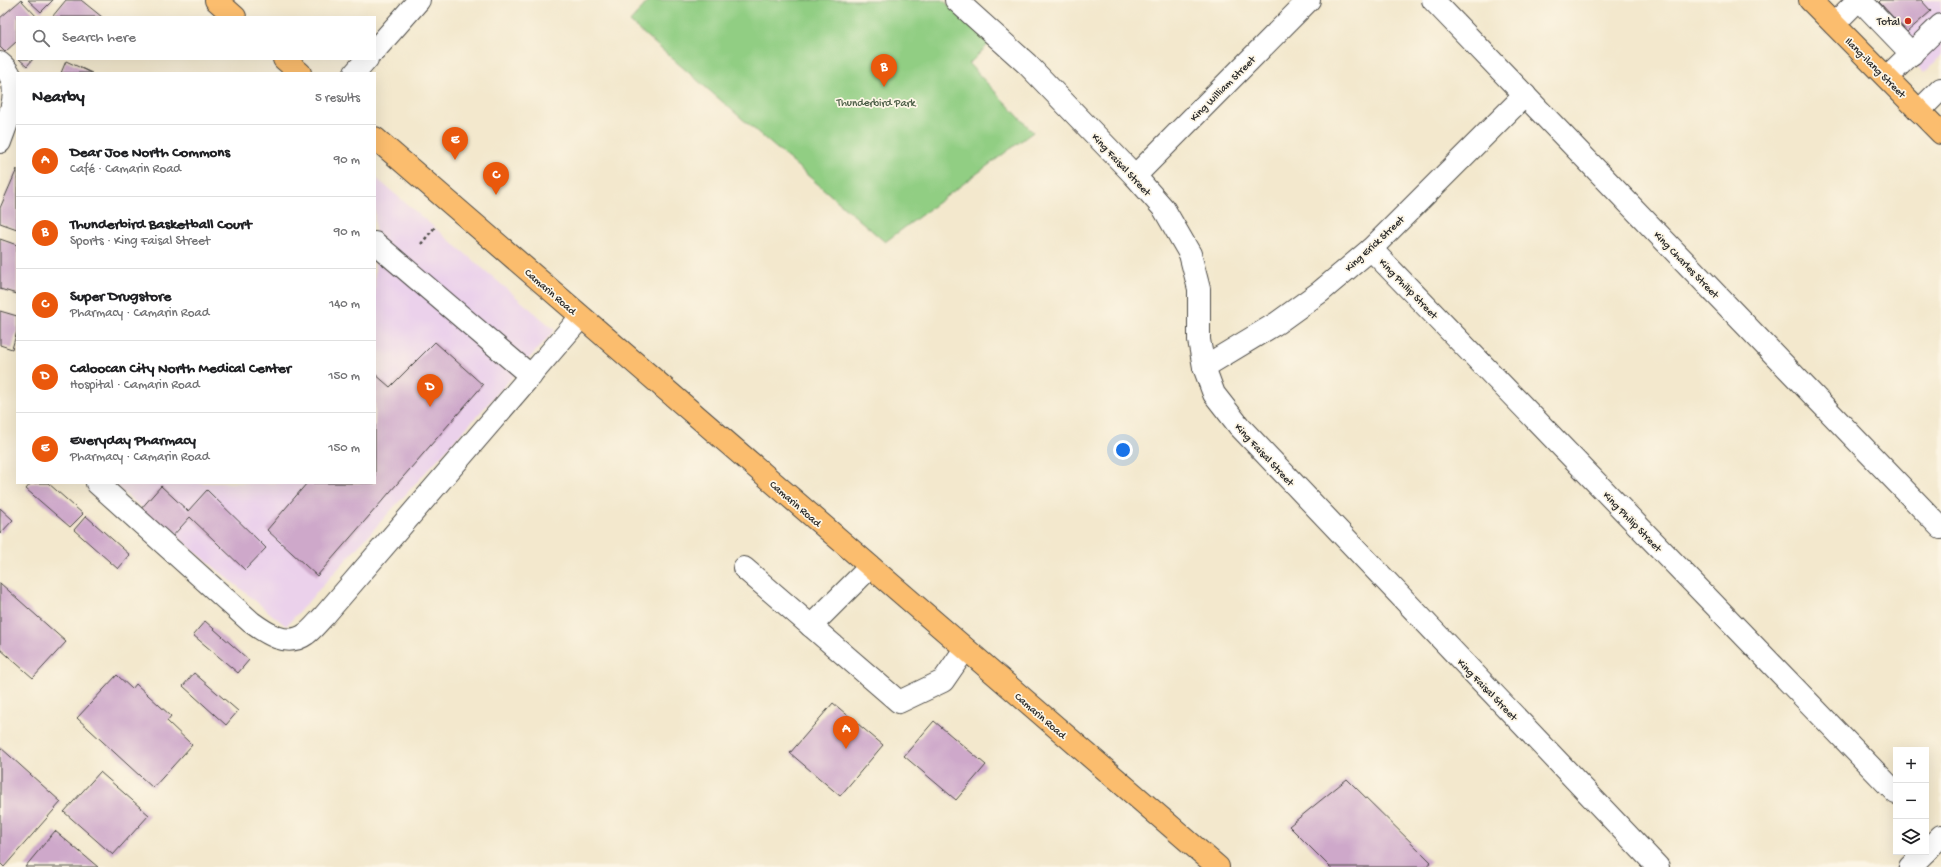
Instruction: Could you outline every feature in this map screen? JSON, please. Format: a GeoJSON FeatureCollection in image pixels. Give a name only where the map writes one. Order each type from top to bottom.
{"type":"FeatureCollection","features":[{"type":"Feature","properties":{"kind":"main road"},"geometry":{"type":"LineString","coordinates":[[216,0],[234,16]]}},
{"type":"Feature","properties":{"kind":"main road","name":"Ilang-ilang Street"},"geometry":{"type":"LineString","coordinates":[[1810,0],[1887,77],[1941,134]]}},
{"type":"Feature","properties":{"kind":"main road"},"geometry":{"type":"LineString","coordinates":[[285,60],[299,72]]}},
{"type":"Feature","properties":{"kind":"main road","name":"Camarin Road"},"geometry":{"type":"LineString","coordinates":[[376,139],[1218,867]]}},
{"type":"Feature","properties":{"kind":"street"},"geometry":{"type":"LineString","coordinates":[[376,49],[419,0]]}},
{"type":"Feature","properties":{"kind":"street","name":"King Faisal Street"},"geometry":{"type":"LineString","coordinates":[[956,0],[1027,64],[1135,176],[1164,209],[1190,254],[1199,289],[1199,340],[1204,367],[1214,394],[1239,426],[1658,867]]}},
{"type":"Feature","properties":{"kind":"street","name":"King William Street"},"geometry":{"type":"LineString","coordinates":[[1135,176],[1309,0]]}},
{"type":"Feature","properties":{"kind":"street","name":"King Charles Street"},"geometry":{"type":"LineString","coordinates":[[1433,0],[1941,528]]}},
{"type":"Feature","properties":{"kind":"street"},"geometry":{"type":"LineString","coordinates":[[1834,24],[1859,0],[1912,54]]}},
{"type":"Feature","properties":{"kind":"street"},"geometry":{"type":"LineString","coordinates":[[1887,77],[1941,25]]}},
{"type":"Feature","properties":{"kind":"street"},"geometry":{"type":"LineString","coordinates":[[356,72],[366,60]]}},
{"type":"Feature","properties":{"kind":"street"},"geometry":{"type":"LineString","coordinates":[[0,63],[9,70],[14,86],[14,100],[0,142]]}},
{"type":"Feature","properties":{"kind":"street"},"geometry":{"type":"LineString","coordinates":[[1919,111],[1941,90]]}},
{"type":"Feature","properties":{"kind":"street","name":"King Erick Street"},"geometry":{"type":"LineString","coordinates":[[1204,367],[1277,324],[1320,292],[1371,249],[1525,95]]}},
{"type":"Feature","properties":{"kind":"street"},"geometry":{"type":"LineString","coordinates":[[376,244],[531,376]]}},
{"type":"Feature","properties":{"kind":"street","name":"King Philip Street"},"geometry":{"type":"LineString","coordinates":[[1371,249],[1893,790]]}},
{"type":"Feature","properties":{"kind":"street"},"geometry":{"type":"LineString","coordinates":[[98,484],[251,622],[272,636],[289,640],[305,635],[324,616],[581,317]]}},
{"type":"Feature","properties":{"kind":"street"},"geometry":{"type":"LineString","coordinates":[[811,626],[870,567]]}},
{"type":"Feature","properties":{"kind":"street"},"geometry":{"type":"LineString","coordinates":[[744,568],[899,702],[943,681],[965,649]]}},
{"type":"Feature","properties":{"kind":"street"},"geometry":{"type":"LineString","coordinates":[[1910,867],[1931,840]]}},
{"type":"Feature","properties":{"kind":"path"},"geometry":{"type":"LineString","coordinates":[[402,266],[454,206]]}},
{"type":"Feature","properties":{"kind":"shaded area"},"geometry":{"type":"Polygon","coordinates":[[[1852,0],[1941,0],[1941,56],[1924,73],[1852,0]]]}},
{"type":"Feature","properties":{"kind":"shaded area"},"geometry":{"type":"Polygon","coordinates":[[[376,178],[555,330],[286,626],[113,484],[376,484],[376,178]]]}},
{"type":"Feature","properties":{"kind":"green space","name":"Thunderbird Park"},"geometry":{"type":"Polygon","coordinates":[[[649,0],[943,0],[990,43],[969,64],[1033,132],[885,242],[630,22],[649,0]]]}},
{"type":"Feature","properties":{"kind":"building"},"geometry":{"type":"Polygon","coordinates":[[[21,0],[36,16],[16,16],[16,42],[5,52],[0,47],[0,18],[21,0]]]}},
{"type":"Feature","properties":{"kind":"building"},"geometry":{"type":"Polygon","coordinates":[[[28,0],[53,0],[41,12],[28,0]]]}},
{"type":"Feature","properties":{"kind":"building"},"geometry":{"type":"Polygon","coordinates":[[[66,0],[81,0],[101,16],[53,16],[66,0]]]}},
{"type":"Feature","properties":{"kind":"building","name":"Total"},"geometry":{"type":"Polygon","coordinates":[[[1881,0],[1921,0],[1931,11],[1907,32],[1879,2],[1881,0]]]}},
{"type":"Feature","properties":{"kind":"building"},"geometry":{"type":"Polygon","coordinates":[[[20,60],[32,60],[27,66],[20,60]]]}},
{"type":"Feature","properties":{"kind":"building"},"geometry":{"type":"Polygon","coordinates":[[[66,61],[90,72],[61,72],[66,61]]]}},
{"type":"Feature","properties":{"kind":"building"},"geometry":{"type":"Polygon","coordinates":[[[16,171],[16,229],[0,223],[0,208],[16,171]]]}},
{"type":"Feature","properties":{"kind":"building"},"geometry":{"type":"Polygon","coordinates":[[[0,239],[16,245],[16,294],[0,289],[0,239]]]}},
{"type":"Feature","properties":{"kind":"building"},"geometry":{"type":"Polygon","coordinates":[[[0,311],[16,316],[16,335],[12,349],[0,345],[0,311]]]}},
{"type":"Feature","properties":{"kind":"building"},"geometry":{"type":"Polygon","coordinates":[[[435,342],[483,385],[317,576],[267,530],[306,484],[376,484],[376,375],[390,387],[435,342]]]}},
{"type":"Feature","properties":{"kind":"building"},"geometry":{"type":"Polygon","coordinates":[[[30,484],[49,484],[83,514],[70,527],[26,489],[30,484]]]}},
{"type":"Feature","properties":{"kind":"building"},"geometry":{"type":"Polygon","coordinates":[[[161,486],[188,511],[207,490],[266,548],[245,570],[190,517],[170,539],[139,511],[161,486]]]}},
{"type":"Feature","properties":{"kind":"building"},"geometry":{"type":"Polygon","coordinates":[[[0,508],[13,520],[0,534],[0,508]]]}},
{"type":"Feature","properties":{"kind":"building"},"geometry":{"type":"Polygon","coordinates":[[[86,516],[130,555],[118,569],[74,530],[86,516]]]}},
{"type":"Feature","properties":{"kind":"building"},"geometry":{"type":"Polygon","coordinates":[[[0,583],[66,642],[33,678],[0,649],[0,583]]]}},
{"type":"Feature","properties":{"kind":"building"},"geometry":{"type":"Polygon","coordinates":[[[205,621],[249,660],[238,673],[193,635],[205,621]]]}},
{"type":"Feature","properties":{"kind":"building"},"geometry":{"type":"Polygon","coordinates":[[[194,673],[238,711],[226,725],[183,686],[194,673]]]}},
{"type":"Feature","properties":{"kind":"building"},"geometry":{"type":"Polygon","coordinates":[[[117,675],[132,689],[136,684],[171,716],[167,721],[192,745],[153,788],[77,718],[117,675]]]}},
{"type":"Feature","properties":{"kind":"building"},"geometry":{"type":"Polygon","coordinates":[[[833,703],[883,745],[840,796],[790,753],[833,703]]]}},
{"type":"Feature","properties":{"kind":"building"},"geometry":{"type":"Polygon","coordinates":[[[934,721],[986,765],[956,800],[904,756],[934,721]]]}},
{"type":"Feature","properties":{"kind":"building"},"geometry":{"type":"Polygon","coordinates":[[[0,747],[61,802],[4,867],[0,863],[0,747]]]}},
{"type":"Feature","properties":{"kind":"building"},"geometry":{"type":"Polygon","coordinates":[[[100,772],[149,815],[113,855],[64,812],[100,772]]]}},
{"type":"Feature","properties":{"kind":"building"},"geometry":{"type":"Polygon","coordinates":[[[1347,779],[1431,862],[1425,867],[1330,867],[1289,826],[1347,779]]]}},
{"type":"Feature","properties":{"kind":"building"},"geometry":{"type":"Polygon","coordinates":[[[55,831],[98,867],[25,867],[55,831]]]}},
{"type":"Feature","properties":{"kind":"place","name":"Total"},"geometry":{"type":"Point","coordinates":[1908,21]}},
{"type":"Feature","properties":{"kind":"place","name":"Thunderbird Basketball Court"},"geometry":{"type":"Point","coordinates":[884,87]}},
{"type":"Feature","properties":{"kind":"place","name":"Everyday Pharmacy"},"geometry":{"type":"Point","coordinates":[455,160]}},
{"type":"Feature","properties":{"kind":"place","name":"Super Drugstore"},"geometry":{"type":"Point","coordinates":[496,195]}},
{"type":"Feature","properties":{"kind":"place","name":"Caloocan City North Medical Center"},"geometry":{"type":"Point","coordinates":[430,407]}},
{"type":"Feature","properties":{"kind":"place","name":"Dear Joe North Commons"},"geometry":{"type":"Point","coordinates":[846,749]}}]}
